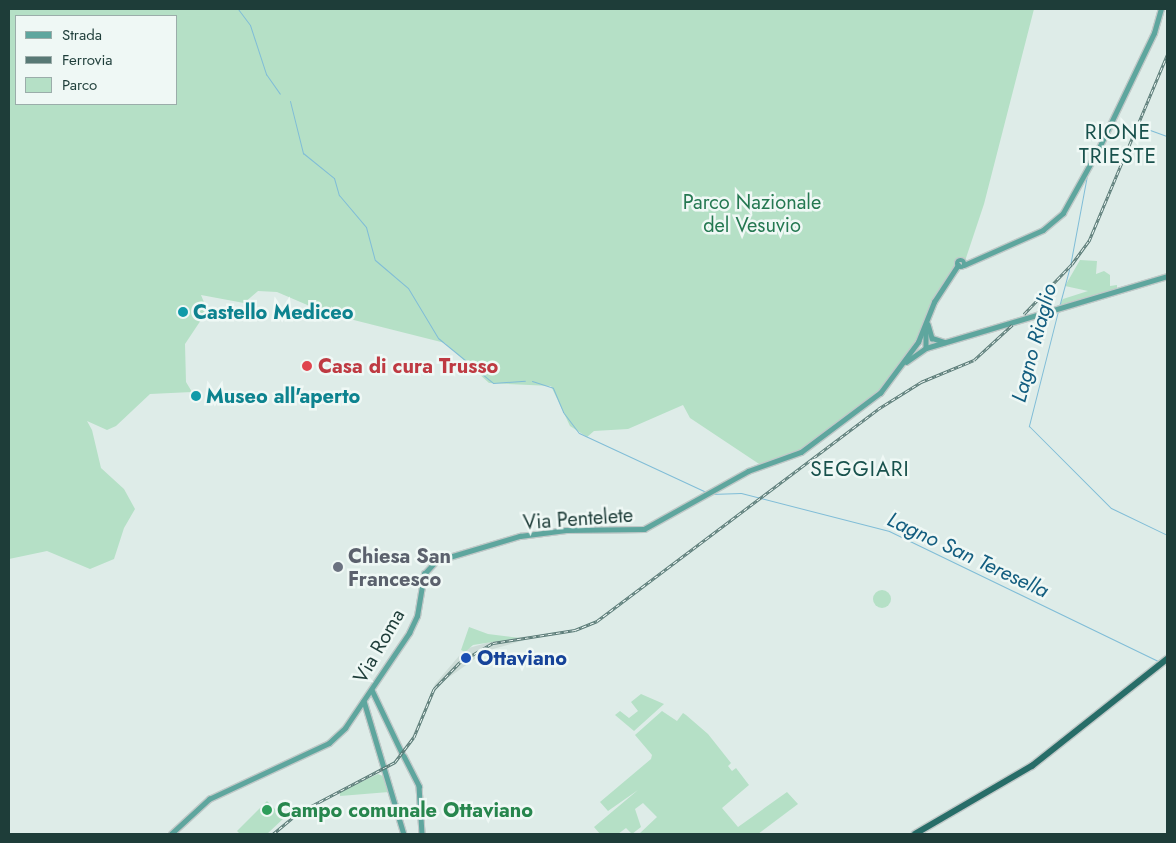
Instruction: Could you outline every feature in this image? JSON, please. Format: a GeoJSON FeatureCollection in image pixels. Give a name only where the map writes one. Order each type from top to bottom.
{"type":"FeatureCollection","features":[{"type":"Feature","properties":{"kind":"highway"},"geometry":{"type":"LineString","coordinates":[[915,834],[1032,766],[1167,659]]}},
{"type":"Feature","properties":{"kind":"highway"},"geometry":{"type":"LineString","coordinates":[[922,834],[1034,769],[1167,664]]}},
{"type":"Feature","properties":{"kind":"main road"},"geometry":{"type":"LineString","coordinates":[[901,366],[921,336],[927,320],[952,275],[963,264],[1043,230],[1060,216],[1090,165],[1154,32],[1161,9]]}},
{"type":"Feature","properties":{"kind":"main road"},"geometry":{"type":"LineString","coordinates":[[901,366],[926,348],[1167,276]]}},
{"type":"Feature","properties":{"kind":"main road"},"geometry":{"type":"LineString","coordinates":[[927,320],[932,338],[945,342]]}},
{"type":"Feature","properties":{"kind":"main road"},"geometry":{"type":"LineString","coordinates":[[925,327],[926,348]]}},
{"type":"Feature","properties":{"kind":"main road"},"geometry":{"type":"LineString","coordinates":[[921,336],[921,344],[926,348]]}},
{"type":"Feature","properties":{"kind":"main road","name":"Via Pentelete"},"geometry":{"type":"LineString","coordinates":[[443,556],[514,538],[566,530],[638,531],[665,520],[748,471],[801,452],[862,409],[880,393],[901,366]]}},
{"type":"Feature","properties":{"kind":"main road","name":"Via Roma"},"geometry":{"type":"LineString","coordinates":[[171,834],[218,794],[329,743],[372,690],[414,621],[424,574],[443,556]]}},
{"type":"Feature","properties":{"kind":"main road"},"geometry":{"type":"LineString","coordinates":[[372,690],[403,754],[413,769],[419,786],[422,834]]}},
{"type":"Feature","properties":{"kind":"main road"},"geometry":{"type":"LineString","coordinates":[[364,701],[404,834]]}},
{"type":"Feature","properties":{"kind":"shaded area"},"geometry":{"type":"Polygon","coordinates":[[[543,635],[486,651],[438,685],[412,743],[386,771],[407,748],[435,684],[465,649],[501,639],[543,635]]]}},
{"type":"Feature","properties":{"kind":"green space","name":"Parco Nazionale del Vesuvio"},"geometry":{"type":"Polygon","coordinates":[[[9,9],[1034,9],[984,204],[963,267],[943,291],[907,364],[887,388],[872,404],[801,454],[765,468],[690,418],[683,405],[628,429],[594,431],[587,437],[570,426],[551,386],[489,383],[445,343],[326,313],[277,292],[258,291],[244,303],[201,295],[210,317],[201,320],[185,344],[186,382],[192,392],[150,394],[116,426],[107,430],[87,421],[92,430],[101,468],[124,489],[135,509],[124,528],[114,559],[90,569],[47,551],[9,559],[9,9]]]}},
{"type":"Feature","properties":{"kind":"green space"},"geometry":{"type":"Polygon","coordinates":[[[1080,260],[1097,261],[1096,274],[1104,271],[1110,275],[1110,286],[1117,285],[1117,289],[1059,306],[1063,299],[1088,291],[1065,286],[1080,260]]]}},
{"type":"Feature","properties":{"kind":"green space"},"geometry":{"type":"Polygon","coordinates":[[[882,590],[890,595],[891,599],[886,607],[882,608],[874,603],[873,599],[878,591],[882,590]]]}},
{"type":"Feature","properties":{"kind":"green space"},"geometry":{"type":"Polygon","coordinates":[[[469,627],[488,634],[519,638],[473,645],[465,652],[461,650],[469,627]]]}},
{"type":"Feature","properties":{"kind":"green space"},"geometry":{"type":"Polygon","coordinates":[[[641,694],[664,704],[634,731],[615,715],[620,711],[629,718],[638,711],[631,702],[641,694]]]}},
{"type":"Feature","properties":{"kind":"green space"},"geometry":{"type":"Polygon","coordinates":[[[662,711],[677,721],[683,713],[686,715],[708,734],[731,763],[728,766],[732,771],[736,768],[749,785],[722,808],[738,827],[787,792],[798,804],[758,834],[639,834],[657,817],[643,803],[635,809],[641,827],[632,834],[626,828],[618,834],[600,834],[594,827],[638,790],[608,811],[600,802],[651,759],[652,755],[635,735],[662,711]]]}},
{"type":"Feature","properties":{"kind":"green space"},"geometry":{"type":"Polygon","coordinates":[[[378,774],[385,777],[389,792],[340,796],[340,792],[378,774]]]}},
{"type":"Feature","properties":{"kind":"green space","name":"Campo comunale Ottaviano"},"geometry":{"type":"Polygon","coordinates":[[[267,801],[284,818],[267,834],[240,834],[237,831],[267,801]]]}},
{"type":"Feature","properties":{"kind":"waterway"},"geometry":{"type":"LineString","coordinates":[[238,9],[250,25],[266,74],[280,94]]}},
{"type":"Feature","properties":{"kind":"waterway"},"geometry":{"type":"LineString","coordinates":[[290,101],[303,153],[334,178],[339,195],[366,227],[375,260],[408,288],[438,338],[493,383],[525,381]]}},
{"type":"Feature","properties":{"kind":"waterway"},"geometry":{"type":"LineString","coordinates":[[1139,126],[1167,136]]}},
{"type":"Feature","properties":{"kind":"waterway","name":"Lagno Riaglio"},"geometry":{"type":"LineString","coordinates":[[1070,266],[1087,175]]}},
{"type":"Feature","properties":{"kind":"waterway","name":"Lagno Riaglio"},"geometry":{"type":"LineString","coordinates":[[1059,307],[1069,269]]}},
{"type":"Feature","properties":{"kind":"waterway","name":"Lagno Riaglio"},"geometry":{"type":"LineString","coordinates":[[1058,311],[1029,426],[1111,508],[1167,535]]}},
{"type":"Feature","properties":{"kind":"waterway","name":"Lagno San Teresella"},"geometry":{"type":"LineString","coordinates":[[532,381],[553,388],[563,412],[579,433],[706,492]]}},
{"type":"Feature","properties":{"kind":"waterway","name":"Lagno San Teresella"},"geometry":{"type":"LineString","coordinates":[[710,494],[741,493],[889,531],[1160,662]]}},
{"type":"Feature","properties":{"kind":"railway"},"geometry":{"type":"LineString","coordinates":[[1024,314],[1072,264],[1089,241],[1167,55]]}},
{"type":"Feature","properties":{"kind":"railway"},"geometry":{"type":"LineString","coordinates":[[273,834],[298,813],[395,762],[414,737],[434,689],[460,662],[493,643],[575,630],[597,621],[878,409],[921,382],[974,360],[1012,325]]}},
{"type":"Feature","properties":{"kind":"place","name":"Castello Mediceo"},"geometry":{"type":"Point","coordinates":[183,312]}},
{"type":"Feature","properties":{"kind":"place","name":"Casa di cura Trusso"},"geometry":{"type":"Point","coordinates":[307,366]}},
{"type":"Feature","properties":{"kind":"place","name":"Museo all'aperto"},"geometry":{"type":"Point","coordinates":[196,396]}},
{"type":"Feature","properties":{"kind":"place","name":"Chiesa San Francesco"},"geometry":{"type":"Point","coordinates":[338,567]}},
{"type":"Feature","properties":{"kind":"place","name":"Ottaviano"},"geometry":{"type":"Point","coordinates":[466,658]}},
{"type":"Feature","properties":{"kind":"place","name":"Campo comunale Ottaviano"},"geometry":{"type":"Point","coordinates":[267,810]}},
{"type":"Feature","properties":{"kind":"district","name":"RIONE TRIESTE"},"geometry":{"type":"Point","coordinates":[1118,144]}},
{"type":"Feature","properties":{"kind":"district","name":"SEGGIARI"},"geometry":{"type":"Point","coordinates":[860,469]}}]}
